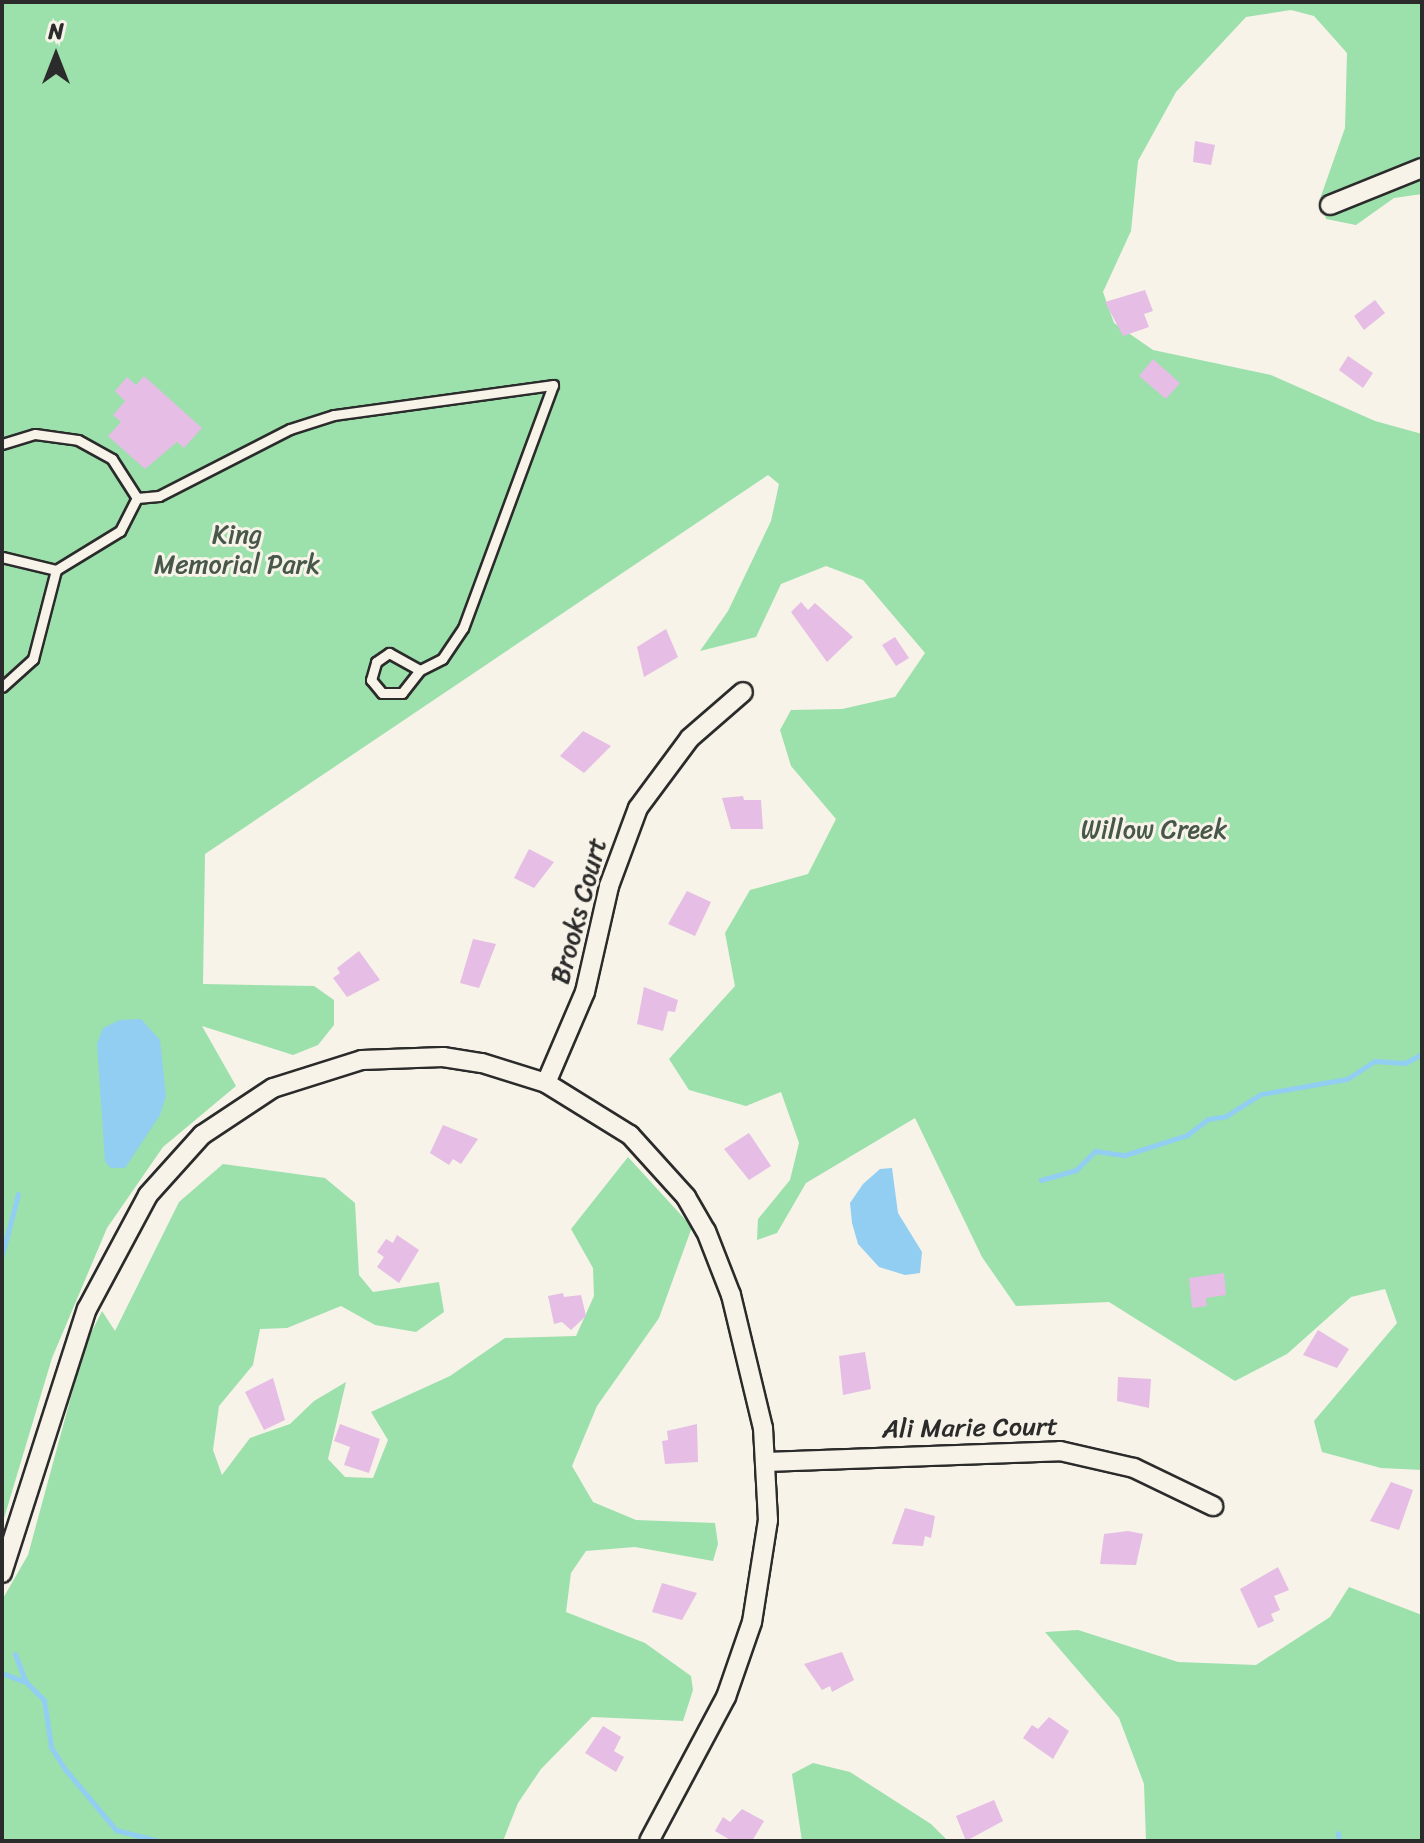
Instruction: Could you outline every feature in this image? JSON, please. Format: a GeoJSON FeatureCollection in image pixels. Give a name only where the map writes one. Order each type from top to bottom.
{"type":"FeatureCollection","features":[{"type":"Feature","properties":{"kind":"street"},"geometry":{"type":"LineString","coordinates":[[1330,205],[1422,168]]}},
{"type":"Feature","properties":{"kind":"street","name":"Brooks Court"},"geometry":{"type":"LineString","coordinates":[[546,1083],[585,992],[609,886],[638,808],[690,738],[743,692]]}},
{"type":"Feature","properties":{"kind":"street"},"geometry":{"type":"LineString","coordinates":[[2,1573],[87,1309],[148,1195],[202,1135],[273,1088],[362,1060],[456,1059],[546,1083],[630,1135],[686,1197],[706,1231],[731,1295],[757,1393],[766,1462],[766,1545],[752,1622],[726,1697],[649,1841]]}},
{"type":"Feature","properties":{"kind":"street","name":"Ali Marie Court"},"geometry":{"type":"LineString","coordinates":[[766,1462],[1060,1451],[1134,1468],[1213,1506]]}},
{"type":"Feature","properties":{"kind":"lane"},"geometry":{"type":"LineString","coordinates":[[137,498],[177,490],[251,447],[334,415],[553,385],[463,628],[442,659],[420,670],[402,693],[382,693],[371,680],[376,662],[389,653],[420,670]]}},
{"type":"Feature","properties":{"kind":"lane"},"geometry":{"type":"LineString","coordinates":[[2,444],[35,434],[78,440],[112,459],[137,498]]}},
{"type":"Feature","properties":{"kind":"lane"},"geometry":{"type":"LineString","coordinates":[[2,687],[33,659],[56,570],[120,531],[137,498]]}},
{"type":"Feature","properties":{"kind":"lane"},"geometry":{"type":"LineString","coordinates":[[2,557],[56,570]]}},
{"type":"Feature","properties":{"kind":"green space"},"geometry":{"type":"Polygon","coordinates":[[[2,2],[1422,2],[1422,194],[1394,198],[1356,225],[1326,219],[1321,196],[1345,128],[1347,53],[1314,16],[1291,10],[1246,17],[1176,92],[1138,161],[1131,231],[1103,292],[1114,323],[1153,350],[1271,375],[1375,421],[1422,434],[1422,1470],[1381,1468],[1322,1452],[1314,1421],[1397,1323],[1385,1289],[1351,1297],[1287,1354],[1235,1381],[1109,1302],[1016,1306],[982,1257],[915,1118],[806,1183],[777,1233],[757,1240],[758,1219],[790,1180],[799,1143],[781,1092],[746,1106],[689,1090],[669,1059],[735,986],[725,933],[750,890],[808,874],[836,819],[791,766],[780,730],[791,710],[842,709],[895,697],[925,653],[863,580],[826,566],[781,584],[756,637],[700,651],[728,611],[771,521],[779,484],[768,475],[205,854],[203,984],[314,986],[334,1000],[334,1025],[318,1045],[293,1055],[202,1026],[236,1086],[163,1147],[107,1228],[52,1358],[2,1525],[2,2]]]}},
{"type":"Feature","properties":{"kind":"green space"},"geometry":{"type":"Polygon","coordinates":[[[628,1157],[692,1227],[659,1318],[597,1406],[572,1466],[593,1502],[636,1520],[715,1523],[718,1544],[713,1561],[635,1547],[586,1551],[571,1573],[566,1612],[645,1643],[691,1676],[693,1690],[683,1721],[592,1717],[541,1769],[518,1803],[503,1841],[2,1841],[2,1600],[28,1555],[85,1345],[102,1311],[115,1331],[179,1202],[223,1164],[325,1178],[355,1203],[359,1275],[373,1292],[439,1282],[444,1312],[416,1332],[375,1325],[341,1306],[287,1328],[260,1329],[253,1365],[219,1406],[213,1450],[222,1475],[250,1438],[290,1424],[314,1401],[346,1382],[328,1459],[345,1477],[373,1478],[388,1440],[371,1412],[450,1376],[505,1338],[576,1336],[594,1296],[593,1268],[571,1229],[628,1157]]]}},
{"type":"Feature","properties":{"kind":"green space"},"geometry":{"type":"Polygon","coordinates":[[[1349,1587],[1422,1615],[1422,1841],[1146,1841],[1144,1784],[1119,1718],[1045,1632],[1078,1630],[1178,1662],[1256,1665],[1330,1617],[1349,1587]]]}},
{"type":"Feature","properties":{"kind":"green space"},"geometry":{"type":"Polygon","coordinates":[[[813,1763],[850,1772],[931,1824],[948,1841],[802,1841],[792,1774],[813,1763]]]}},
{"type":"Feature","properties":{"kind":"water"},"geometry":{"type":"Polygon","coordinates":[[[141,1019],[160,1040],[166,1096],[160,1115],[125,1168],[111,1168],[105,1162],[97,1044],[103,1028],[120,1020],[141,1019]]]}},
{"type":"Feature","properties":{"kind":"water"},"geometry":{"type":"Polygon","coordinates":[[[892,1168],[898,1213],[922,1252],[920,1273],[905,1275],[879,1267],[858,1244],[852,1223],[850,1203],[863,1184],[880,1169],[892,1168]]]}},
{"type":"Feature","properties":{"kind":"building"},"geometry":{"type":"Polygon","coordinates":[[[1195,141],[1215,145],[1211,165],[1193,162],[1195,141]]]}},
{"type":"Feature","properties":{"kind":"building"},"geometry":{"type":"Polygon","coordinates":[[[1145,290],[1153,311],[1144,314],[1149,327],[1123,336],[1105,302],[1145,290]]]}},
{"type":"Feature","properties":{"kind":"building"},"geometry":{"type":"Polygon","coordinates":[[[1375,300],[1385,313],[1364,330],[1354,316],[1375,300]]]}},
{"type":"Feature","properties":{"kind":"building"},"geometry":{"type":"Polygon","coordinates":[[[1348,356],[1373,373],[1363,388],[1339,370],[1348,356]]]}},
{"type":"Feature","properties":{"kind":"building"},"geometry":{"type":"Polygon","coordinates":[[[1153,359],[1180,383],[1166,399],[1139,376],[1153,359]]]}},
{"type":"Feature","properties":{"kind":"building"},"geometry":{"type":"Polygon","coordinates":[[[144,376],[202,428],[184,448],[177,442],[145,469],[108,436],[121,422],[113,415],[125,401],[115,391],[127,377],[136,385],[144,376]]]}},
{"type":"Feature","properties":{"kind":"building"},"geometry":{"type":"Polygon","coordinates":[[[801,602],[808,610],[815,603],[853,637],[827,662],[791,612],[801,602]]]}},
{"type":"Feature","properties":{"kind":"building"},"geometry":{"type":"Polygon","coordinates":[[[666,629],[678,657],[644,677],[637,647],[666,629]]]}},
{"type":"Feature","properties":{"kind":"building"},"geometry":{"type":"Polygon","coordinates":[[[895,637],[909,658],[896,666],[882,645],[895,637]]]}},
{"type":"Feature","properties":{"kind":"building"},"geometry":{"type":"Polygon","coordinates":[[[583,731],[611,746],[584,773],[560,756],[583,731]]]}},
{"type":"Feature","properties":{"kind":"building"},"geometry":{"type":"Polygon","coordinates":[[[743,796],[744,800],[761,800],[763,829],[731,829],[722,798],[743,796]]]}},
{"type":"Feature","properties":{"kind":"building"},"geometry":{"type":"Polygon","coordinates":[[[529,849],[554,862],[534,888],[514,878],[529,849]]]}},
{"type":"Feature","properties":{"kind":"building"},"geometry":{"type":"Polygon","coordinates":[[[687,891],[711,902],[695,936],[668,924],[687,891]]]}},
{"type":"Feature","properties":{"kind":"building"},"geometry":{"type":"Polygon","coordinates":[[[473,939],[496,944],[479,988],[460,983],[473,939]]]}},
{"type":"Feature","properties":{"kind":"building"},"geometry":{"type":"Polygon","coordinates":[[[359,951],[380,980],[347,997],[333,978],[340,973],[337,968],[359,951]]]}},
{"type":"Feature","properties":{"kind":"building"},"geometry":{"type":"Polygon","coordinates":[[[644,987],[678,1000],[675,1012],[668,1011],[663,1031],[637,1024],[644,987]]]}},
{"type":"Feature","properties":{"kind":"building"},"geometry":{"type":"Polygon","coordinates":[[[443,1125],[478,1139],[461,1164],[453,1159],[449,1165],[430,1153],[443,1125]]]}},
{"type":"Feature","properties":{"kind":"building"},"geometry":{"type":"Polygon","coordinates":[[[749,1133],[771,1166],[749,1180],[724,1149],[749,1133]]]}},
{"type":"Feature","properties":{"kind":"building"},"geometry":{"type":"Polygon","coordinates":[[[397,1235],[419,1250],[399,1283],[377,1267],[384,1257],[377,1252],[386,1239],[393,1243],[397,1235]]]}},
{"type":"Feature","properties":{"kind":"building"},"geometry":{"type":"Polygon","coordinates":[[[1224,1273],[1226,1295],[1206,1298],[1207,1306],[1192,1308],[1189,1278],[1224,1273]]]}},
{"type":"Feature","properties":{"kind":"building"},"geometry":{"type":"Polygon","coordinates":[[[563,1293],[564,1297],[581,1295],[586,1316],[571,1330],[562,1322],[554,1324],[548,1296],[563,1293]]]}},
{"type":"Feature","properties":{"kind":"building"},"geometry":{"type":"Polygon","coordinates":[[[1318,1330],[1349,1349],[1337,1368],[1303,1355],[1318,1330]]]}},
{"type":"Feature","properties":{"kind":"building"},"geometry":{"type":"Polygon","coordinates":[[[865,1352],[871,1389],[843,1395],[839,1356],[865,1352]]]}},
{"type":"Feature","properties":{"kind":"building"},"geometry":{"type":"Polygon","coordinates":[[[1118,1377],[1151,1379],[1149,1408],[1117,1401],[1118,1377]]]}},
{"type":"Feature","properties":{"kind":"building"},"geometry":{"type":"Polygon","coordinates":[[[273,1378],[285,1420],[264,1430],[245,1392],[273,1378]]]}},
{"type":"Feature","properties":{"kind":"building"},"geometry":{"type":"Polygon","coordinates":[[[340,1424],[380,1439],[369,1473],[344,1465],[350,1447],[334,1441],[340,1424]]]}},
{"type":"Feature","properties":{"kind":"building"},"geometry":{"type":"Polygon","coordinates":[[[697,1424],[698,1462],[665,1464],[662,1441],[668,1440],[667,1431],[697,1424]]]}},
{"type":"Feature","properties":{"kind":"building"},"geometry":{"type":"Polygon","coordinates":[[[1391,1482],[1413,1490],[1399,1530],[1370,1521],[1391,1482]]]}},
{"type":"Feature","properties":{"kind":"building"},"geometry":{"type":"Polygon","coordinates":[[[905,1508],[935,1516],[931,1538],[925,1536],[923,1546],[892,1544],[905,1508]]]}},
{"type":"Feature","properties":{"kind":"building"},"geometry":{"type":"Polygon","coordinates":[[[1128,1531],[1143,1534],[1136,1565],[1100,1564],[1104,1534],[1128,1531]]]}},
{"type":"Feature","properties":{"kind":"building"},"geometry":{"type":"Polygon","coordinates":[[[1278,1567],[1289,1590],[1274,1596],[1280,1610],[1271,1614],[1274,1621],[1258,1628],[1240,1589],[1278,1567]]]}},
{"type":"Feature","properties":{"kind":"building"},"geometry":{"type":"Polygon","coordinates":[[[662,1583],[697,1593],[682,1620],[652,1612],[662,1583]]]}},
{"type":"Feature","properties":{"kind":"building"},"geometry":{"type":"Polygon","coordinates":[[[842,1652],[854,1680],[832,1692],[830,1686],[822,1690],[804,1664],[842,1652]]]}},
{"type":"Feature","properties":{"kind":"building"},"geometry":{"type":"Polygon","coordinates":[[[1049,1717],[1069,1731],[1053,1759],[1023,1738],[1032,1725],[1038,1729],[1049,1717]]]}},
{"type":"Feature","properties":{"kind":"building"},"geometry":{"type":"Polygon","coordinates":[[[603,1726],[621,1737],[614,1751],[624,1757],[616,1772],[585,1753],[603,1726]]]}},
{"type":"Feature","properties":{"kind":"building"},"geometry":{"type":"Polygon","coordinates":[[[994,1800],[1003,1821],[966,1841],[956,1816],[994,1800]]]}},
{"type":"Feature","properties":{"kind":"building"},"geometry":{"type":"Polygon","coordinates":[[[742,1809],[764,1821],[752,1841],[732,1841],[715,1831],[723,1817],[730,1822],[742,1809]]]}},
{"type":"Feature","properties":{"kind":"waterway"},"geometry":{"type":"LineString","coordinates":[[1041,1180],[1076,1170],[1095,1151],[1125,1155],[1187,1135],[1208,1119],[1226,1116],[1261,1094],[1347,1079],[1375,1061],[1405,1063],[1422,1054]]}},
{"type":"Feature","properties":{"kind":"waterway"},"geometry":{"type":"LineString","coordinates":[[2,1255],[18,1194]]}},
{"type":"Feature","properties":{"kind":"waterway"},"geometry":{"type":"LineString","coordinates":[[15,1654],[26,1682],[44,1700],[51,1747],[65,1769],[116,1830],[159,1841]]}},
{"type":"Feature","properties":{"kind":"waterway"},"geometry":{"type":"LineString","coordinates":[[2,1673],[26,1682]]}},
{"type":"Feature","properties":{"kind":"waterway"},"geometry":{"type":"LineString","coordinates":[[1338,1833],[1339,1841]]}},
{"type":"Feature","properties":{"kind":"park label","name":"King Memorial Park"},"geometry":{"type":"Point","coordinates":[237,550]}},
{"type":"Feature","properties":{"kind":"park label","name":"Willow Creek"},"geometry":{"type":"Point","coordinates":[1154,830]}}]}
